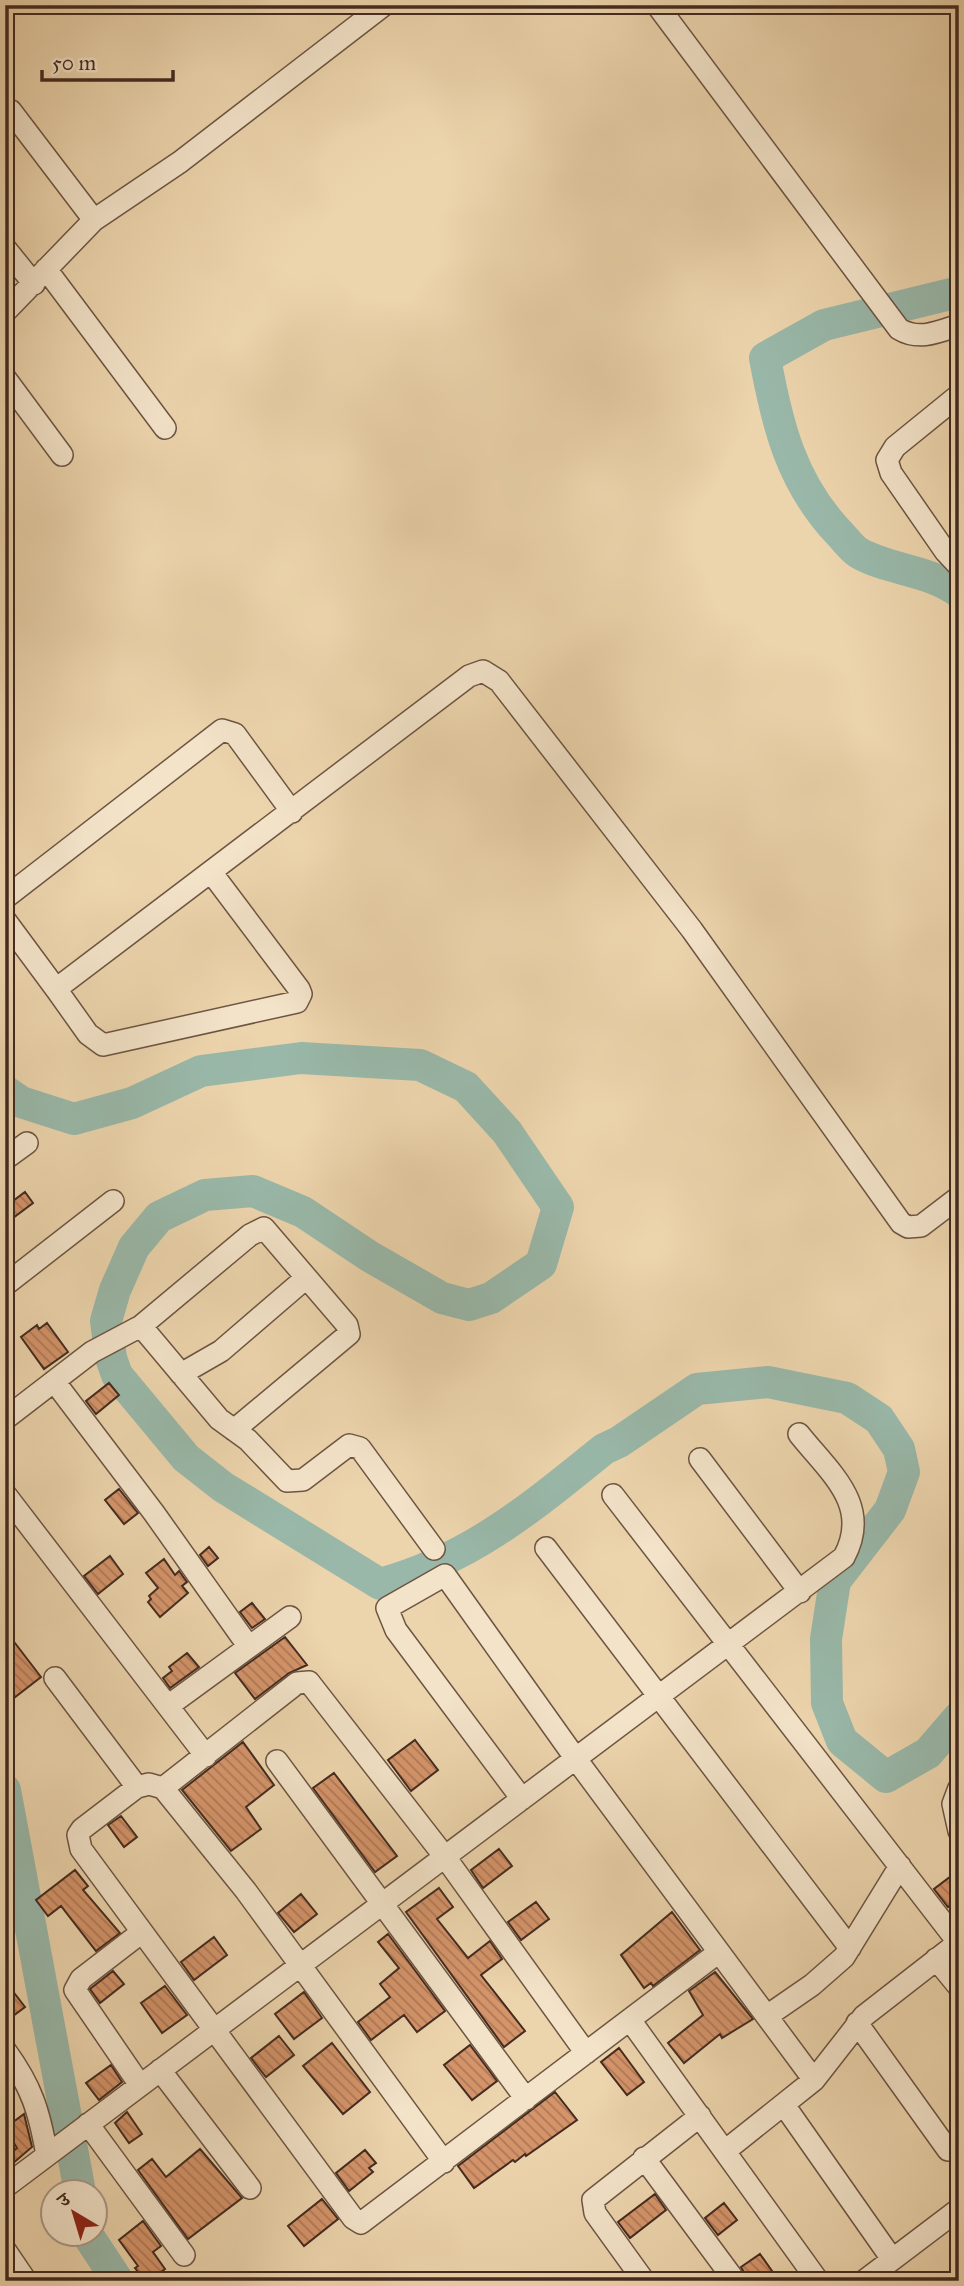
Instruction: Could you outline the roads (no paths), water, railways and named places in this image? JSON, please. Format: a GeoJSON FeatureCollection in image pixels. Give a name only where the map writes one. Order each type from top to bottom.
{"type":"FeatureCollection","features":[{"type":"Feature","properties":{"kind":"street"},"geometry":{"type":"LineString","coordinates":[[5,312],[94,220],[180,162],[384,5]]}},
{"type":"Feature","properties":{"kind":"street"},"geometry":{"type":"LineString","coordinates":[[657,5],[887,314],[909,335],[920,336],[959,325]]}},
{"type":"Feature","properties":{"kind":"street"},"geometry":{"type":"LineString","coordinates":[[11,110],[94,220]]}},
{"type":"Feature","properties":{"kind":"street"},"geometry":{"type":"LineString","coordinates":[[5,247],[40,276],[165,428]]}},
{"type":"Feature","properties":{"kind":"street"},"geometry":{"type":"LineString","coordinates":[[5,378],[62,455]]}},
{"type":"Feature","properties":{"kind":"street"},"geometry":{"type":"LineString","coordinates":[[958,397],[895,447],[889,454],[887,467],[944,551],[959,566]]}},
{"type":"Feature","properties":{"kind":"street"},"geometry":{"type":"LineString","coordinates":[[55,989],[469,676],[483,671],[499,681],[692,930],[901,1223],[908,1227],[921,1226],[959,1197]]}},
{"type":"Feature","properties":{"kind":"street"},"geometry":{"type":"LineString","coordinates":[[5,898],[222,730],[229,729],[244,744],[292,812]]}},
{"type":"Feature","properties":{"kind":"street"},"geometry":{"type":"LineString","coordinates":[[5,920],[88,1034],[103,1045],[298,1002],[301,994],[299,989],[211,872]]}},
{"type":"Feature","properties":{"kind":"street"},"geometry":{"type":"LineString","coordinates":[[5,1159],[27,1143]]}},
{"type":"Feature","properties":{"kind":"street"},"geometry":{"type":"LineString","coordinates":[[5,1285],[113,1201]]}},
{"type":"Feature","properties":{"kind":"street"},"geometry":{"type":"LineString","coordinates":[[5,1419],[97,1350],[141,1326],[258,1229],[270,1231],[347,1325],[349,1334],[233,1430]]}},
{"type":"Feature","properties":{"kind":"street"},"geometry":{"type":"LineString","coordinates":[[180,1374],[220,1351],[306,1278]]}},
{"type":"Feature","properties":{"kind":"street"},"geometry":{"type":"LineString","coordinates":[[141,1326],[219,1419],[248,1440],[287,1482],[303,1480],[344,1448],[355,1445],[434,1549]]}},
{"type":"Feature","properties":{"kind":"street"},"geometry":{"type":"LineString","coordinates":[[54,1381],[154,1513],[249,1647]]}},
{"type":"Feature","properties":{"kind":"street"},"geometry":{"type":"LineString","coordinates":[[5,2187],[844,1557],[854,1539],[856,1522],[851,1503],[799,1434]]}},
{"type":"Feature","properties":{"kind":"street"},"geometry":{"type":"LineString","coordinates":[[700,1459],[800,1592]]}},
{"type":"Feature","properties":{"kind":"street"},"geometry":{"type":"LineString","coordinates":[[613,1495],[959,1942],[858,2023],[814,2081],[726,2151]]}},
{"type":"Feature","properties":{"kind":"street"},"geometry":{"type":"LineString","coordinates":[[8,1504],[206,1756]]}},
{"type":"Feature","properties":{"kind":"street"},"geometry":{"type":"LineString","coordinates":[[546,1548],[850,1948]]}},
{"type":"Feature","properties":{"kind":"street"},"geometry":{"type":"LineString","coordinates":[[522,1799],[397,1630],[387,1608],[445,1575],[576,1759],[814,2081]]}},
{"type":"Feature","properties":{"kind":"street"},"geometry":{"type":"LineString","coordinates":[[168,1706],[290,1617]]}},
{"type":"Feature","properties":{"kind":"street"},"geometry":{"type":"LineString","coordinates":[[55,1678],[137,1787]]}},
{"type":"Feature","properties":{"kind":"street"},"geometry":{"type":"LineString","coordinates":[[163,1788],[297,1683],[309,1682],[445,1857],[586,2053]]}},
{"type":"Feature","properties":{"kind":"street"},"geometry":{"type":"LineString","coordinates":[[277,1761],[526,2099]]}},
{"type":"Feature","properties":{"kind":"street"},"geometry":{"type":"LineString","coordinates":[[444,2162],[246,1891],[163,1788],[149,1784],[137,1787],[82,1829],[78,1842],[212,2031],[357,2222],[366,2222],[719,1952]]}},
{"type":"Feature","properties":{"kind":"street"},"geometry":{"type":"LineString","coordinates":[[959,1788],[953,1804],[959,1831]]}},
{"type":"Feature","properties":{"kind":"street"},"geometry":{"type":"LineString","coordinates":[[767,2016],[812,1985],[850,1948],[900,1866]]}},
{"type":"Feature","properties":{"kind":"street"},"geometry":{"type":"LineString","coordinates":[[140,2085],[75,1990],[81,1979],[142,1933]]}},
{"type":"Feature","properties":{"kind":"street"},"geometry":{"type":"LineString","coordinates":[[936,1959],[959,1987]]}},
{"type":"Feature","properties":{"kind":"street"},"geometry":{"type":"LineString","coordinates":[[630,2020],[818,2281]]}},
{"type":"Feature","properties":{"kind":"street"},"geometry":{"type":"LineString","coordinates":[[858,2023],[948,2150]]}},
{"type":"Feature","properties":{"kind":"street"},"geometry":{"type":"LineString","coordinates":[[5,2050],[31,2089],[50,2152]]}},
{"type":"Feature","properties":{"kind":"street"},"geometry":{"type":"LineString","coordinates":[[160,2070],[250,2188]]}},
{"type":"Feature","properties":{"kind":"street"},"geometry":{"type":"LineString","coordinates":[[784,2105],[892,2259]]}},
{"type":"Feature","properties":{"kind":"street"},"geometry":{"type":"LineString","coordinates":[[645,2281],[592,2206],[598,2194],[700,2116]]}},
{"type":"Feature","properties":{"kind":"street"},"geometry":{"type":"LineString","coordinates":[[85,2126],[184,2255]]}},
{"type":"Feature","properties":{"kind":"street"},"geometry":{"type":"LineString","coordinates":[[644,2158],[735,2281]]}},
{"type":"Feature","properties":{"kind":"street"},"geometry":{"type":"LineString","coordinates":[[864,2281],[959,2209]]}},
{"type":"Feature","properties":{"kind":"street"},"geometry":{"type":"LineString","coordinates":[[5,2250],[26,2281]]}},
{"type":"Feature","properties":{"kind":"waterway"},"geometry":{"type":"LineString","coordinates":[[959,292],[824,325],[765,358],[775,406],[789,452],[809,494],[823,515],[859,553],[947,584],[959,592]]}},
{"type":"Feature","properties":{"kind":"waterway"},"geometry":{"type":"LineString","coordinates":[[5,1091],[21,1102],[74,1119],[132,1103],[201,1071],[301,1058],[420,1065],[466,1087],[507,1132],[558,1207],[541,1264],[491,1298],[469,1305],[442,1298],[369,1256],[303,1212],[253,1191],[205,1195],[159,1217],[134,1247],[115,1290],[106,1321],[111,1358],[117,1375],[186,1458],[223,1487],[380,1584],[443,1561],[472,1546],[525,1511],[604,1449],[619,1442],[697,1389],[768,1382],[847,1398],[879,1419],[899,1449],[904,1472],[890,1510],[835,1581],[826,1639],[827,1703],[842,1741],[886,1777],[928,1753],[959,1717]]}},
{"type":"Feature","properties":{"kind":"waterway"},"geometry":{"type":"LineString","coordinates":[[5,1790],[77,2178]]}},
{"type":"Feature","properties":{"kind":"waterway"},"geometry":{"type":"LineString","coordinates":[[96,2248],[118,2281]]}}]}
